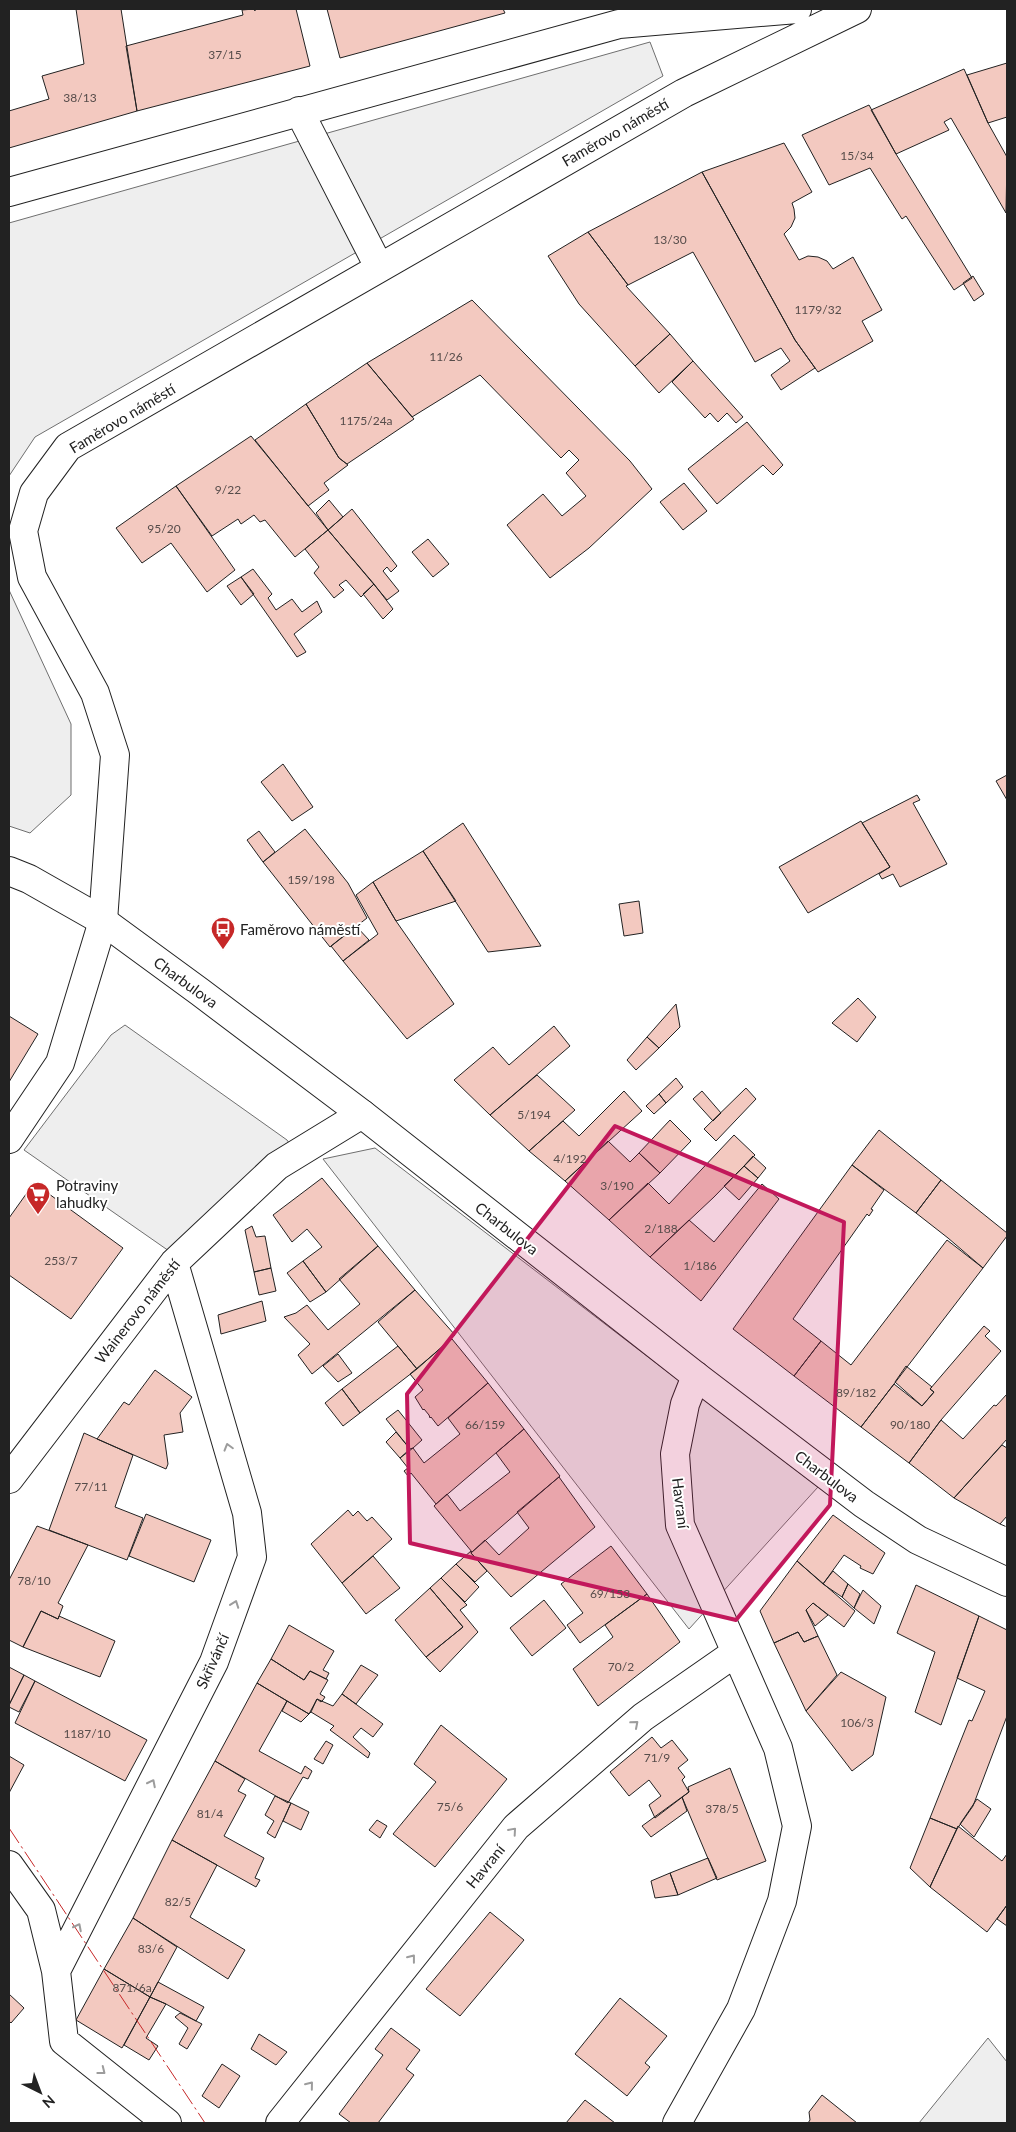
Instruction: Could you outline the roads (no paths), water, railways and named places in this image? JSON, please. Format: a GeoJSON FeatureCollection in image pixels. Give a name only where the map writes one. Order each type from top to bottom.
{"type":"FeatureCollection","features":[{"type":"Feature","properties":{"kind":"street"},"geometry":{"type":"LineString","coordinates":[[9,192],[619,24],[797,9]]}},
{"type":"Feature","properties":{"kind":"street","name":"Faměrovo náměstí"},"geometry":{"type":"LineString","coordinates":[[103,921],[115,755],[95,693],[32,577],[23,532],[34,493],[68,447],[684,93],[856,9]]}},
{"type":"Feature","properties":{"kind":"street"},"geometry":{"type":"LineString","coordinates":[[299,111],[379,267]]}},
{"type":"Feature","properties":{"kind":"street","name":"Charbulova"},"geometry":{"type":"LineString","coordinates":[[9,870],[29,879],[103,921],[200,992],[362,1114],[696,1376],[864,1504],[910,1535],[1007,1582]]}},
{"type":"Feature","properties":{"kind":"street"},"geometry":{"type":"LineString","coordinates":[[9,1139],[60,1063],[103,921]]}},
{"type":"Feature","properties":{"kind":"street","name":"Wainerovo náměstí"},"geometry":{"type":"LineString","coordinates":[[9,1479],[174,1263],[278,1166],[362,1114]]}},
{"type":"Feature","properties":{"kind":"street","name":"Skřivánčí"},"geometry":{"type":"LineString","coordinates":[[56,1971],[214,1662],[252,1557],[247,1513],[174,1263]]}},
{"type":"Feature","properties":{"kind":"street","name":"Havraní"},"geometry":{"type":"LineString","coordinates":[[677,2123],[741,2010],[782,1901],[797,1826],[778,1748],[680,1525],[676,1454],[685,1404],[696,1376]]}},
{"type":"Feature","properties":{"kind":"street","name":"Havraní"},"geometry":{"type":"LineString","coordinates":[[280,2123],[516,1828],[643,1717],[735,1653]]}},
{"type":"Feature","properties":{"kind":"street"},"geometry":{"type":"LineString","coordinates":[[9,1865],[41,1910],[56,1971],[64,2041],[167,2123]]}},
{"type":"Feature","properties":{"kind":"place","name":"Faměrovo náměstí"},"geometry":{"type":"Point","coordinates":[223,950]}},
{"type":"Feature","properties":{"kind":"place","name":"Potraviny lahudky"},"geometry":{"type":"Point","coordinates":[38,1215]}}]}
